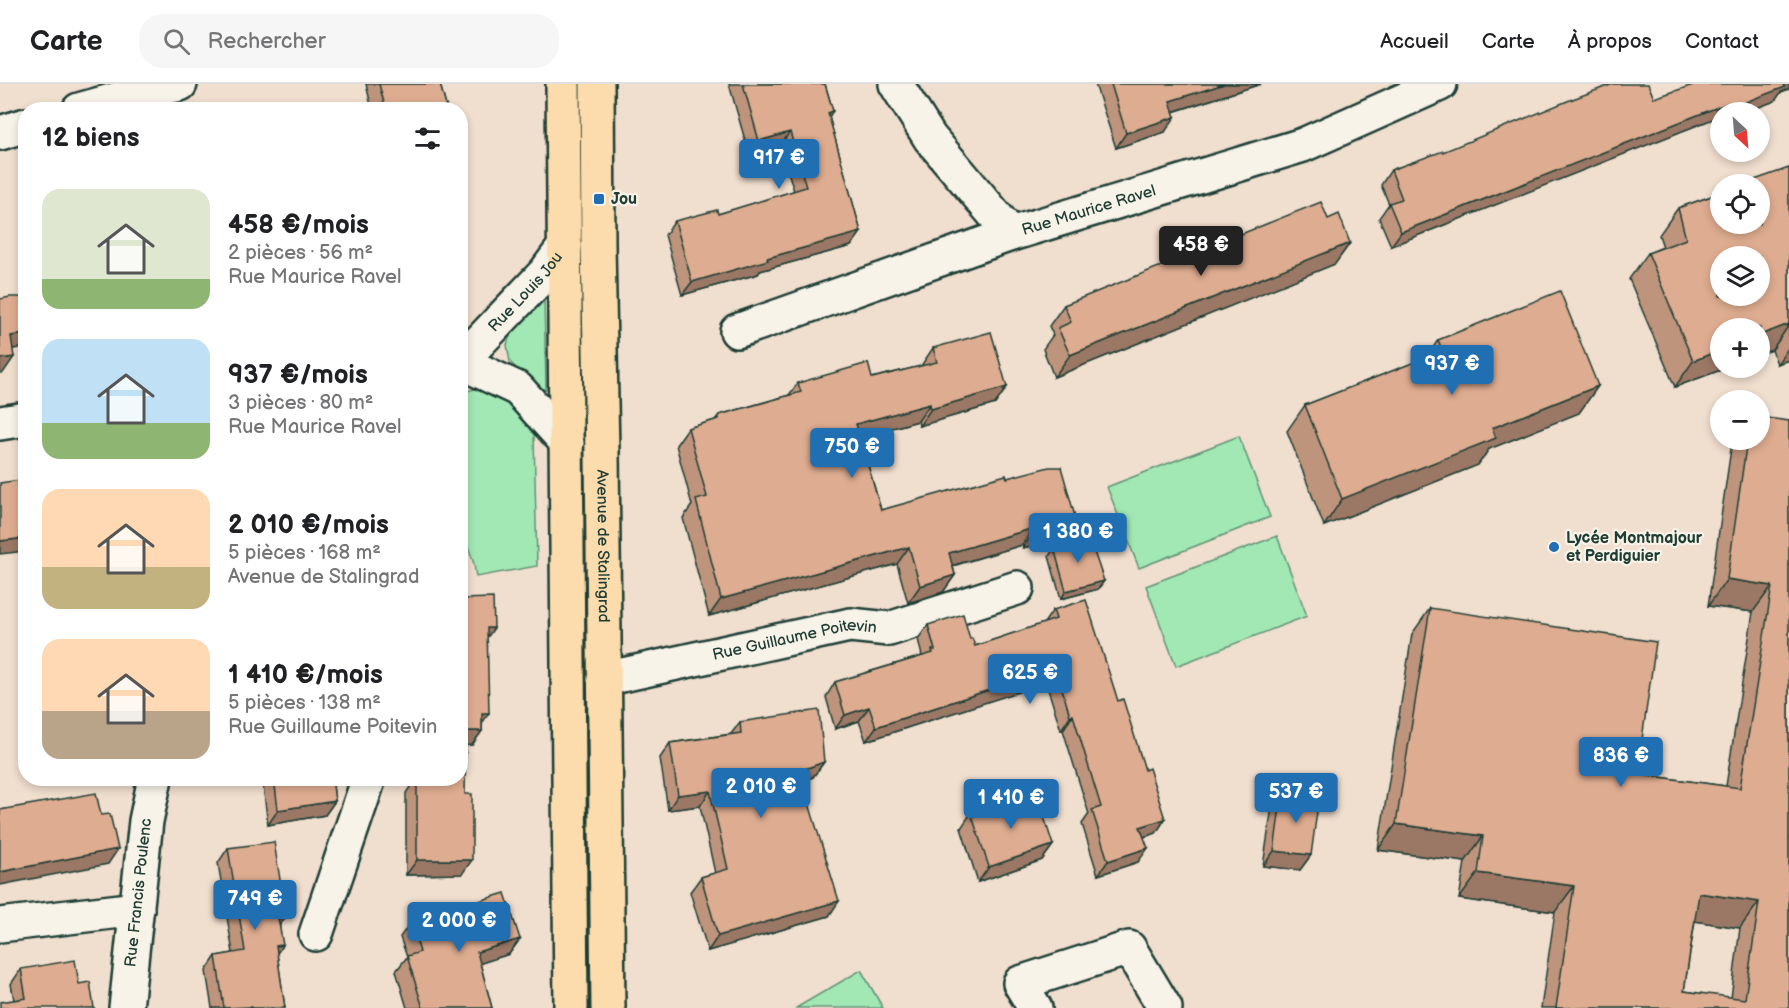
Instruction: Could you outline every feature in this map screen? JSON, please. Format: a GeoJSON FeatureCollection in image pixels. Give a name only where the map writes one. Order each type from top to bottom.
{"type":"FeatureCollection","features":[{"type":"Feature","properties":{"kind":"main road"},"geometry":{"type":"LineString","coordinates":[[563,84],[571,1008]]}},
{"type":"Feature","properties":{"kind":"main road","name":"Avenue de Stalingrad"},"geometry":{"type":"LineString","coordinates":[[597,84],[608,1008]]}},
{"type":"Feature","properties":{"kind":"main road"},"geometry":{"type":"LineString","coordinates":[[565,246],[598,245]]}},
{"type":"Feature","properties":{"kind":"main road"},"geometry":{"type":"LineString","coordinates":[[567,443],[602,441]]}},
{"type":"Feature","properties":{"kind":"main road"},"geometry":{"type":"LineString","coordinates":[[568,641],[604,680],[569,714]]}},
{"type":"Feature","properties":{"kind":"street"},"geometry":{"type":"LineString","coordinates":[[896,84],[930,138],[1011,234]]}},
{"type":"Feature","properties":{"kind":"street","name":"Rue Maurice Ravel"},"geometry":{"type":"LineString","coordinates":[[737,331],[1011,234],[1303,145],[1440,84]]}},
{"type":"Feature","properties":{"kind":"street"},"geometry":{"type":"LineString","coordinates":[[124,102],[170,94]]}},
{"type":"Feature","properties":{"kind":"street"},"geometry":{"type":"LineString","coordinates":[[0,133],[18,127]]}},
{"type":"Feature","properties":{"kind":"street","name":"Rue Louis Jou"},"geometry":{"type":"LineString","coordinates":[[468,355],[545,273],[565,246]]}},
{"type":"Feature","properties":{"kind":"street"},"geometry":{"type":"LineString","coordinates":[[468,365],[518,388],[567,443]]}},
{"type":"Feature","properties":{"kind":"street"},"geometry":{"type":"LineString","coordinates":[[0,423],[18,420]]}},
{"type":"Feature","properties":{"kind":"street","name":"Rue Guillaume Poitevin"},"geometry":{"type":"LineString","coordinates":[[604,680],[841,626],[889,629],[1017,588]]}},
{"type":"Feature","properties":{"kind":"street","name":"Rue Francis Poulenc"},"geometry":{"type":"LineString","coordinates":[[126,1008],[146,821],[153,786]]}},
{"type":"Feature","properties":{"kind":"street"},"geometry":{"type":"LineString","coordinates":[[316,934],[366,786]]}},
{"type":"Feature","properties":{"kind":"street"},"geometry":{"type":"LineString","coordinates":[[0,925],[137,909]]}},
{"type":"Feature","properties":{"kind":"street"},"geometry":{"type":"LineString","coordinates":[[1035,1008],[1020,983],[1129,948],[1165,1008]]}},
{"type":"Feature","properties":{"kind":"green space"},"geometry":{"type":"Polygon","coordinates":[[[544,300],[546,389],[538,390],[510,362],[507,345],[510,334],[544,300]]]}},
{"type":"Feature","properties":{"kind":"green space"},"geometry":{"type":"Polygon","coordinates":[[[474,389],[497,394],[520,411],[534,435],[537,566],[476,577],[468,546],[468,391],[474,389]]]}},
{"type":"Feature","properties":{"kind":"green space"},"geometry":{"type":"Polygon","coordinates":[[[1239,436],[1270,517],[1139,568],[1107,487],[1239,436]]]}},
{"type":"Feature","properties":{"kind":"green space"},"geometry":{"type":"Polygon","coordinates":[[[1277,536],[1307,616],[1176,666],[1146,586],[1277,536]]]}},
{"type":"Feature","properties":{"kind":"green space"},"geometry":{"type":"Polygon","coordinates":[[[861,970],[883,1008],[796,1008],[861,970]]]}},
{"type":"Feature","properties":{"kind":"building"},"geometry":{"type":"Polygon","coordinates":[[[379,84],[440,84],[445,102],[384,102],[379,84]]]}},
{"type":"Feature","properties":{"kind":"building"},"geometry":{"type":"Polygon","coordinates":[[[743,84],[825,84],[833,111],[828,113],[861,232],[692,282],[675,221],[717,210],[718,214],[806,187],[790,132],[759,141],[743,84]]]}},
{"type":"Feature","properties":{"kind":"building"},"geometry":{"type":"Polygon","coordinates":[[[1111,84],[1224,84],[1170,101],[1175,117],[1126,133],[1111,84]]]}},
{"type":"Feature","properties":{"kind":"building"},"geometry":{"type":"Polygon","coordinates":[[[1613,84],[1648,84],[1654,98],[1696,84],[1784,84],[1785,87],[1746,102],[1710,102],[1710,110],[1401,232],[1389,203],[1402,199],[1391,170],[1443,152],[1613,84]]]}},
{"type":"Feature","properties":{"kind":"building"},"geometry":{"type":"Polygon","coordinates":[[[1789,168],[1789,324],[1770,331],[1770,318],[1710,318],[1710,354],[1693,361],[1648,253],[1686,239],[1678,208],[1710,197],[1710,234],[1770,234],[1770,175],[1789,168]]]}},
{"type":"Feature","properties":{"kind":"building"},"geometry":{"type":"Polygon","coordinates":[[[1321,202],[1328,219],[1339,214],[1350,243],[1070,355],[1058,328],[1071,322],[1064,305],[1321,202]]]}},
{"type":"Feature","properties":{"kind":"building"},"geometry":{"type":"Polygon","coordinates":[[[1560,291],[1598,386],[1492,428],[1496,438],[1342,499],[1305,405],[1443,351],[1438,340],[1560,291]]]}},
{"type":"Feature","properties":{"kind":"building"},"geometry":{"type":"Polygon","coordinates":[[[18,297],[18,335],[11,336],[14,357],[0,359],[0,299],[18,297]]]}},
{"type":"Feature","properties":{"kind":"building"},"geometry":{"type":"Polygon","coordinates":[[[991,332],[1007,387],[931,409],[930,404],[856,424],[881,510],[1006,475],[1007,478],[1049,467],[1061,467],[1076,520],[1035,530],[1034,528],[949,553],[955,575],[920,586],[909,547],[721,599],[696,500],[707,497],[688,428],[719,419],[719,415],[801,392],[798,383],[868,363],[872,378],[937,362],[933,348],[991,332]]]}},
{"type":"Feature","properties":{"kind":"building"},"geometry":{"type":"Polygon","coordinates":[[[1770,418],[1789,421],[1789,1008],[1556,1008],[1574,886],[1478,873],[1483,836],[1396,824],[1430,608],[1656,642],[1637,774],[1740,788],[1772,586],[1727,579],[1746,450],[1770,450],[1770,418]],[[1699,893],[1684,991],[1745,999],[1759,902],[1699,893]]]}},
{"type":"Feature","properties":{"kind":"building"},"geometry":{"type":"Polygon","coordinates":[[[18,480],[18,539],[0,541],[0,483],[18,480]]]}},
{"type":"Feature","properties":{"kind":"building"},"geometry":{"type":"Polygon","coordinates":[[[1089,537],[1104,581],[1066,591],[1054,548],[1089,537]]]}},
{"type":"Feature","properties":{"kind":"building"},"geometry":{"type":"Polygon","coordinates":[[[493,598],[494,628],[487,628],[489,713],[482,713],[482,731],[468,731],[468,599],[493,598]]]}},
{"type":"Feature","properties":{"kind":"building"},"geometry":{"type":"Polygon","coordinates":[[[1086,600],[1118,701],[1123,699],[1145,770],[1149,768],[1165,819],[1140,827],[1148,848],[1108,861],[1092,810],[1101,807],[1056,668],[876,727],[869,707],[845,715],[835,682],[933,653],[932,650],[935,650],[928,625],[963,614],[970,639],[972,638],[975,646],[1056,619],[1053,610],[1086,600]]]}},
{"type":"Feature","properties":{"kind":"building"},"geometry":{"type":"Polygon","coordinates":[[[819,710],[824,762],[799,771],[839,901],[718,936],[701,877],[728,869],[710,791],[678,795],[670,743],[741,733],[740,722],[819,710]]]}},
{"type":"Feature","properties":{"kind":"building"},"geometry":{"type":"Polygon","coordinates":[[[275,786],[333,786],[335,801],[278,810],[275,786]]]}},
{"type":"Feature","properties":{"kind":"building"},"geometry":{"type":"Polygon","coordinates":[[[417,786],[465,786],[465,794],[472,794],[472,860],[417,860],[417,786]]]}},
{"type":"Feature","properties":{"kind":"building"},"geometry":{"type":"Polygon","coordinates":[[[1282,792],[1319,797],[1311,855],[1274,851],[1282,792]]]}},
{"type":"Feature","properties":{"kind":"building"},"geometry":{"type":"Polygon","coordinates":[[[96,793],[101,815],[110,814],[118,849],[0,872],[0,810],[96,793]]]}},
{"type":"Feature","properties":{"kind":"building"},"geometry":{"type":"Polygon","coordinates":[[[1015,798],[1017,806],[1038,798],[1053,845],[989,867],[971,813],[1015,798]]]}},
{"type":"Feature","properties":{"kind":"building"},"geometry":{"type":"Polygon","coordinates":[[[274,842],[286,917],[278,918],[283,945],[276,946],[285,1008],[224,1008],[216,956],[245,951],[228,848],[274,842]]]}},
{"type":"Feature","properties":{"kind":"building"},"geometry":{"type":"Polygon","coordinates":[[[505,893],[520,939],[477,952],[492,1008],[423,1008],[407,956],[420,952],[411,922],[505,893]]]}},
{"type":"Feature","properties":{"kind":"building"},"geometry":{"type":"Polygon","coordinates":[[[75,960],[79,984],[90,982],[94,1008],[0,1008],[0,1002],[26,998],[21,969],[75,960]]]}},
{"type":"Feature","properties":{"kind":"place","name":"Jou"},"geometry":{"type":"Point","coordinates":[599,199]}},
{"type":"Feature","properties":{"kind":"place","name":"Lycée Montmajour et Perdiguier"},"geometry":{"type":"Point","coordinates":[1554,547]}}]}
